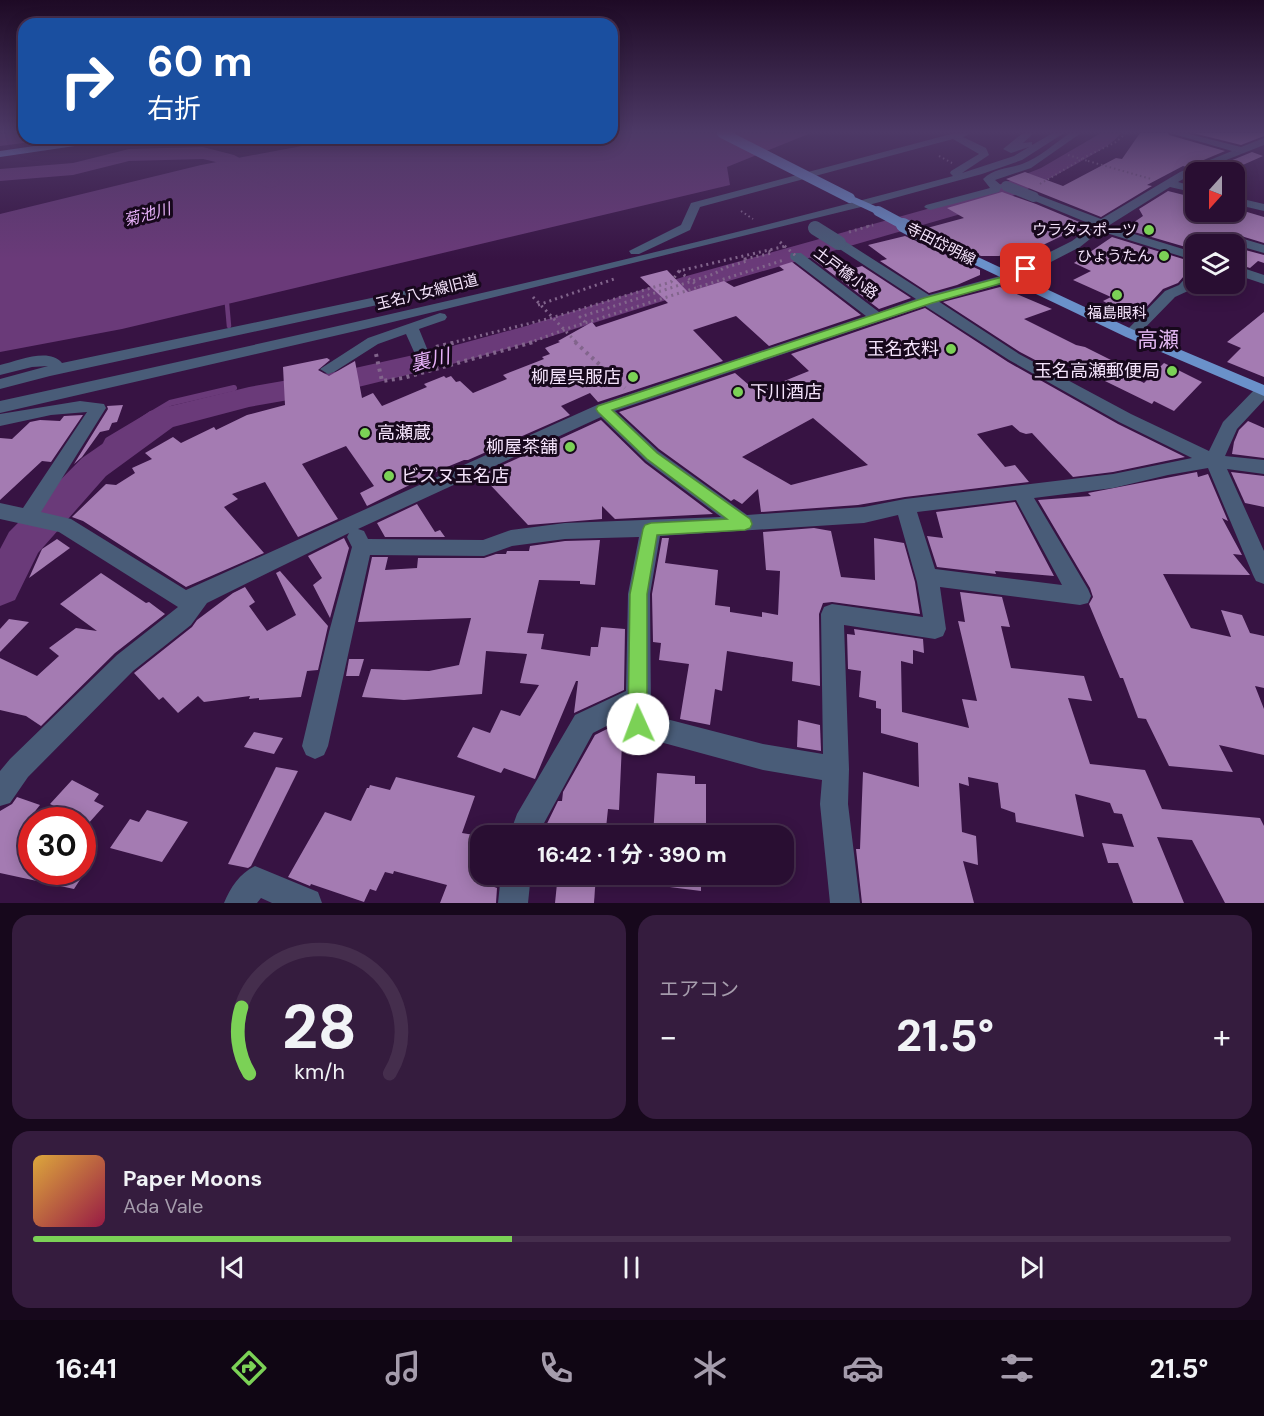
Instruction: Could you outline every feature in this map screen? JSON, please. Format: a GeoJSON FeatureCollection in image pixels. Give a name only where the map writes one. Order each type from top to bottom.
{"type":"FeatureCollection","features":[{"type":"Feature","properties":{"kind":"main road","name":"寺田岱明線"},"geometry":{"type":"LineString","coordinates":[[801,175],[853,203],[878,211],[1010,278],[1131,334],[1264,390]]}},
{"type":"Feature","properties":{"kind":"street"},"geometry":{"type":"LineString","coordinates":[[597,268],[687,227],[695,205],[806,175]]}},
{"type":"Feature","properties":{"kind":"street"},"geometry":{"type":"LineString","coordinates":[[941,182],[952,175]]}},
{"type":"Feature","properties":{"kind":"street"},"geometry":{"type":"LineString","coordinates":[[766,228],[782,230],[811,225],[849,212],[853,203],[895,195],[966,175]]}},
{"type":"Feature","properties":{"kind":"street"},"geometry":{"type":"LineString","coordinates":[[908,190],[950,188],[995,175]]}},
{"type":"Feature","properties":{"kind":"street"},"geometry":{"type":"LineString","coordinates":[[0,511],[64,525],[184,600],[199,596],[287,552],[603,409],[928,300],[1010,278],[1076,244],[1100,226],[1183,175]]}},
{"type":"Feature","properties":{"kind":"street"},"geometry":{"type":"LineString","coordinates":[[988,179],[1006,186],[1035,191],[1100,226],[1185,253]]}},
{"type":"Feature","properties":{"kind":"street"},"geometry":{"type":"LineString","coordinates":[[930,207],[995,190],[996,186],[988,179]]}},
{"type":"Feature","properties":{"kind":"street"},"geometry":{"type":"LineString","coordinates":[[1171,184],[1185,187]]}},
{"type":"Feature","properties":{"kind":"street","name":"玉名八女線旧道"},"geometry":{"type":"LineString","coordinates":[[0,407],[360,326],[766,228],[853,203]]}},
{"type":"Feature","properties":{"kind":"street"},"geometry":{"type":"LineString","coordinates":[[1245,203],[1264,208]]}},
{"type":"Feature","properties":{"kind":"street"},"geometry":{"type":"LineString","coordinates":[[811,225],[1014,357],[1125,418],[1214,461],[1264,575]]}},
{"type":"Feature","properties":{"kind":"street"},"geometry":{"type":"LineString","coordinates":[[1245,243],[1264,249]]}},
{"type":"Feature","properties":{"kind":"street","name":"土戸橋小路"},"geometry":{"type":"LineString","coordinates":[[796,256],[877,317]]}},
{"type":"Feature","properties":{"kind":"street"},"geometry":{"type":"LineString","coordinates":[[1245,273],[1264,280]]}},
{"type":"Feature","properties":{"kind":"street"},"geometry":{"type":"LineString","coordinates":[[328,369],[373,341],[526,285]]}},
{"type":"Feature","properties":{"kind":"street"},"geometry":{"type":"LineString","coordinates":[[1131,334],[1170,294],[1185,286]]}},
{"type":"Feature","properties":{"kind":"street"},"geometry":{"type":"LineString","coordinates":[[0,384],[58,369],[414,292]]}},
{"type":"Feature","properties":{"kind":"street"},"geometry":{"type":"LineString","coordinates":[[411,327],[420,351]]}},
{"type":"Feature","properties":{"kind":"street"},"geometry":{"type":"LineString","coordinates":[[0,370],[51,360],[58,369]]}},
{"type":"Feature","properties":{"kind":"street"},"geometry":{"type":"LineString","coordinates":[[1214,461],[1229,426],[1264,390]]}},
{"type":"Feature","properties":{"kind":"street"},"geometry":{"type":"LineString","coordinates":[[0,420],[74,406],[94,405],[98,408],[30,516]]}},
{"type":"Feature","properties":{"kind":"street"},"geometry":{"type":"LineString","coordinates":[[603,409],[652,456],[745,524]]}},
{"type":"Feature","properties":{"kind":"street"},"geometry":{"type":"LineString","coordinates":[[362,547],[484,548],[511,538],[565,531],[745,524],[864,515],[905,506],[1113,481],[1168,468],[1214,461],[1264,467]]}},
{"type":"Feature","properties":{"kind":"street"},"geometry":{"type":"LineString","coordinates":[[928,577],[1080,596],[1021,491]]}},
{"type":"Feature","properties":{"kind":"street"},"geometry":{"type":"LineString","coordinates":[[845,903],[834,804],[836,769],[832,614],[935,629],[934,607],[928,577],[905,506]]}},
{"type":"Feature","properties":{"kind":"street"},"geometry":{"type":"LineString","coordinates":[[315,746],[340,632],[362,547],[351,525]]}},
{"type":"Feature","properties":{"kind":"street"},"geometry":{"type":"LineString","coordinates":[[651,529],[639,594],[638,724],[763,757],[836,769]]}},
{"type":"Feature","properties":{"kind":"street"},"geometry":{"type":"LineString","coordinates":[[0,793],[19,768],[92,695],[125,663],[183,618],[199,596]]}},
{"type":"Feature","properties":{"kind":"street"},"geometry":{"type":"LineString","coordinates":[[527,825],[584,724],[637,698]]}},
{"type":"Feature","properties":{"kind":"street"},"geometry":{"type":"LineString","coordinates":[[239,903],[255,881],[307,903]]}},
{"type":"Feature","properties":{"kind":"street"},"geometry":{"type":"LineString","coordinates":[[513,903],[515,885]]}},
{"type":"Feature","properties":{"kind":"path"},"geometry":{"type":"LineString","coordinates":[[1035,191],[1059,175]]}},
{"type":"Feature","properties":{"kind":"path"},"geometry":{"type":"LineString","coordinates":[[1139,175],[1171,184]]}},
{"type":"Feature","properties":{"kind":"path"},"geometry":{"type":"LineString","coordinates":[[780,242],[796,256]]}},
{"type":"Feature","properties":{"kind":"path"},"geometry":{"type":"LineString","coordinates":[[420,351],[551,318],[671,282],[679,271],[768,250],[772,253],[746,259],[747,261],[580,317],[584,322]]}},
{"type":"Feature","properties":{"kind":"path"},"geometry":{"type":"LineString","coordinates":[[380,367],[382,381],[527,344],[584,322],[796,256]]}},
{"type":"Feature","properties":{"kind":"path"},"geometry":{"type":"LineString","coordinates":[[679,271],[698,286]]}},
{"type":"Feature","properties":{"kind":"path"},"geometry":{"type":"LineString","coordinates":[[682,283],[689,289]]}},
{"type":"Feature","properties":{"kind":"path"},"geometry":{"type":"LineString","coordinates":[[538,304],[562,330],[636,398]]}},
{"type":"Feature","properties":{"kind":"water","name":"菊池川"},"geometry":{"type":"Polygon","coordinates":[[[159,175],[728,175],[730,185],[122,329],[0,352],[0,214],[159,175]]]}},
{"type":"Feature","properties":{"kind":"building"},"geometry":{"type":"Polygon","coordinates":[[[1016,175],[1034,175],[1063,186],[1084,175],[1166,175],[1147,185],[1152,186],[1101,217],[1006,179],[1016,175]]]}},
{"type":"Feature","properties":{"kind":"building"},"geometry":{"type":"Polygon","coordinates":[[[1168,191],[1185,195],[1185,222],[1245,222],[1245,211],[1264,217],[1264,243],[1245,237],[1245,234],[1196,233],[1185,234],[1185,247],[1124,229],[1143,216],[1139,209],[1168,191]]]}},
{"type":"Feature","properties":{"kind":"building"},"geometry":{"type":"Polygon","coordinates":[[[1002,192],[1089,226],[1076,235],[1066,234],[1020,256],[1011,252],[999,256],[981,256],[927,231],[931,230],[927,228],[964,218],[947,208],[1002,192]]]}},
{"type":"Feature","properties":{"kind":"building"},"geometry":{"type":"Polygon","coordinates":[[[905,236],[980,270],[980,275],[929,293],[880,261],[887,259],[868,245],[905,236]]]}},
{"type":"Feature","properties":{"kind":"building"},"geometry":{"type":"Polygon","coordinates":[[[1112,237],[1185,260],[1185,275],[1178,283],[1163,289],[1141,313],[1132,317],[1103,301],[1111,297],[1073,280],[1091,271],[1074,263],[1112,237]]]}},
{"type":"Feature","properties":{"kind":"building"},"geometry":{"type":"Polygon","coordinates":[[[1245,250],[1264,255],[1264,263],[1258,261],[1250,268],[1245,266],[1245,250]]]}},
{"type":"Feature","properties":{"kind":"building"},"geometry":{"type":"Polygon","coordinates":[[[819,254],[841,272],[862,266],[911,298],[879,309],[810,257],[819,254]]]}},
{"type":"Feature","properties":{"kind":"building"},"geometry":{"type":"Polygon","coordinates":[[[792,262],[861,315],[769,346],[736,316],[693,330],[723,361],[598,402],[590,393],[561,406],[570,415],[468,460],[442,469],[367,506],[360,493],[374,486],[346,446],[302,464],[338,519],[298,537],[265,482],[232,494],[238,499],[224,507],[264,553],[186,587],[83,521],[72,517],[106,484],[116,485],[135,473],[132,468],[152,459],[145,453],[173,437],[181,443],[214,427],[216,430],[247,415],[285,405],[283,367],[327,358],[330,360],[318,370],[329,376],[355,361],[362,398],[373,393],[382,406],[427,387],[424,384],[444,376],[446,378],[451,376],[456,382],[460,381],[473,393],[507,379],[503,375],[544,359],[542,357],[550,354],[545,348],[560,342],[558,341],[592,322],[596,327],[668,303],[640,277],[667,270],[688,292],[724,281],[734,287],[784,270],[779,266],[792,262]]]}},
{"type":"Feature","properties":{"kind":"building"},"geometry":{"type":"Polygon","coordinates":[[[1000,287],[1052,309],[1024,319],[1111,360],[1106,363],[1144,383],[1164,363],[1202,382],[1174,411],[1154,401],[1152,404],[1062,360],[1056,371],[1020,352],[943,302],[1000,287]]]}},
{"type":"Feature","properties":{"kind":"building"},"geometry":{"type":"Polygon","coordinates":[[[925,308],[1008,362],[1118,424],[1185,457],[1113,472],[1073,477],[1032,433],[1020,432],[1012,425],[977,434],[1005,467],[1015,465],[1029,482],[858,505],[761,512],[758,489],[742,504],[734,499],[731,501],[659,449],[619,412],[735,373],[757,392],[809,371],[791,354],[925,308]],[[813,418],[742,457],[791,485],[868,465],[813,418]]]}},
{"type":"Feature","properties":{"kind":"building"},"geometry":{"type":"Polygon","coordinates":[[[1264,312],[1264,377],[1227,362],[1241,348],[1227,342],[1264,312]]]}},
{"type":"Feature","properties":{"kind":"building"},"geometry":{"type":"Polygon","coordinates":[[[123,405],[117,422],[112,423],[109,430],[100,432],[74,464],[108,409],[107,406],[123,405]]]}},
{"type":"Feature","properties":{"kind":"building"},"geometry":{"type":"Polygon","coordinates":[[[83,415],[51,462],[42,461],[0,500],[0,438],[12,439],[30,422],[60,421],[64,416],[83,415]]]}},
{"type":"Feature","properties":{"kind":"building"},"geometry":{"type":"Polygon","coordinates":[[[601,420],[645,463],[713,514],[615,519],[602,506],[602,519],[528,525],[481,475],[601,420]]]}},
{"type":"Feature","properties":{"kind":"building"},"geometry":{"type":"Polygon","coordinates":[[[1248,421],[1264,428],[1264,458],[1232,454],[1239,430],[1248,421]]]}},
{"type":"Feature","properties":{"kind":"building"},"geometry":{"type":"Polygon","coordinates":[[[1197,472],[1198,477],[1208,474],[1228,521],[1222,518],[1242,555],[1233,554],[1250,575],[1163,574],[1191,628],[1231,637],[1221,610],[1242,615],[1250,633],[1264,636],[1264,688],[1255,686],[1264,709],[1264,755],[1219,745],[1233,772],[1169,766],[1146,719],[1138,718],[1123,678],[1120,678],[1089,604],[1093,597],[1090,588],[1038,500],[1091,496],[1088,493],[1197,472]]]}},
{"type":"Feature","properties":{"kind":"building"},"geometry":{"type":"Polygon","coordinates":[[[1231,472],[1264,476],[1264,507],[1245,503],[1231,472]]]}},
{"type":"Feature","properties":{"kind":"building"},"geometry":{"type":"Polygon","coordinates":[[[1015,502],[1054,576],[995,571],[996,574],[937,567],[927,536],[943,538],[936,512],[1015,502]]]}},
{"type":"Feature","properties":{"kind":"building"},"geometry":{"type":"Polygon","coordinates":[[[417,504],[435,532],[440,530],[445,537],[385,537],[377,523],[417,504]]]}},
{"type":"Feature","properties":{"kind":"building"},"geometry":{"type":"Polygon","coordinates":[[[814,528],[831,531],[841,577],[875,580],[874,538],[904,543],[915,582],[920,614],[832,602],[823,603],[819,614],[820,686],[792,681],[793,662],[727,651],[722,691],[715,689],[710,725],[680,719],[689,664],[659,660],[661,643],[653,642],[652,594],[662,538],[669,538],[665,563],[718,570],[715,605],[730,607],[730,612],[762,617],[762,612],[778,615],[780,571],[766,570],[763,532],[814,528]]]}},
{"type":"Feature","properties":{"kind":"building"},"geometry":{"type":"Polygon","coordinates":[[[344,538],[349,548],[330,618],[313,585],[322,578],[308,556],[344,538]]]}},
{"type":"Feature","properties":{"kind":"building"},"geometry":{"type":"Polygon","coordinates":[[[57,539],[70,548],[29,578],[42,549],[57,539]]]}},
{"type":"Feature","properties":{"kind":"building"},"geometry":{"type":"Polygon","coordinates":[[[600,540],[595,585],[580,584],[580,581],[539,580],[527,633],[544,634],[541,649],[590,656],[591,647],[598,647],[601,627],[625,629],[624,690],[574,713],[578,681],[576,681],[535,779],[504,768],[501,773],[457,757],[473,727],[490,733],[501,710],[520,716],[539,685],[520,683],[527,654],[486,651],[482,694],[404,700],[362,697],[371,669],[429,671],[459,665],[471,618],[358,622],[372,557],[388,557],[385,570],[417,568],[418,558],[484,558],[506,554],[507,551],[529,551],[530,546],[565,541],[600,540]]]}},
{"type":"Feature","properties":{"kind":"building"},"geometry":{"type":"Polygon","coordinates":[[[280,571],[328,626],[318,670],[307,671],[301,697],[259,700],[259,698],[249,699],[250,696],[204,702],[198,696],[178,713],[163,697],[159,700],[134,673],[192,627],[197,620],[233,593],[245,587],[255,602],[249,606],[267,631],[296,615],[276,573],[280,571]]]}},
{"type":"Feature","properties":{"kind":"building"},"geometry":{"type":"Polygon","coordinates":[[[101,573],[165,614],[115,653],[41,726],[26,716],[0,710],[0,658],[37,676],[59,656],[49,648],[76,628],[97,631],[60,604],[101,573]]]}},
{"type":"Feature","properties":{"kind":"building"},"geometry":{"type":"Polygon","coordinates":[[[960,592],[1002,597],[1010,627],[1001,626],[1011,668],[1084,676],[1092,701],[1068,698],[1090,764],[1145,770],[1162,809],[1260,818],[1264,826],[1264,903],[1225,903],[1192,840],[1157,837],[1184,903],[1133,903],[1118,863],[1108,863],[1102,843],[1134,847],[1122,814],[1114,813],[1110,803],[1075,794],[1084,837],[1016,822],[1015,813],[1001,808],[998,783],[968,777],[969,786],[959,783],[962,832],[976,836],[978,865],[963,861],[974,903],[862,903],[856,849],[860,849],[863,772],[919,787],[918,743],[881,733],[881,709],[876,708],[876,701],[859,697],[861,671],[848,669],[847,634],[855,635],[854,629],[923,639],[924,653],[913,650],[913,664],[901,661],[902,712],[969,728],[962,699],[977,701],[958,621],[965,622],[960,592]]]}},
{"type":"Feature","properties":{"kind":"building"},"geometry":{"type":"Polygon","coordinates":[[[9,619],[29,622],[0,652],[0,629],[9,619]]]}},
{"type":"Feature","properties":{"kind":"building"},"geometry":{"type":"Polygon","coordinates":[[[349,659],[364,659],[359,676],[346,676],[349,659]]]}},
{"type":"Feature","properties":{"kind":"building"},"geometry":{"type":"Polygon","coordinates":[[[798,720],[820,725],[821,751],[797,747],[798,720]]]}},
{"type":"Feature","properties":{"kind":"building"},"geometry":{"type":"Polygon","coordinates":[[[623,721],[619,810],[608,809],[606,825],[546,825],[558,801],[562,801],[563,792],[595,735],[623,721]]]}},
{"type":"Feature","properties":{"kind":"building"},"geometry":{"type":"Polygon","coordinates":[[[254,732],[283,738],[274,754],[244,747],[254,732]]]}},
{"type":"Feature","properties":{"kind":"building"},"geometry":{"type":"Polygon","coordinates":[[[276,767],[298,771],[251,866],[248,868],[228,864],[276,767]]]}},
{"type":"Feature","properties":{"kind":"building"},"geometry":{"type":"Polygon","coordinates":[[[657,773],[695,776],[695,784],[706,784],[706,825],[654,825],[657,773]]]}},
{"type":"Feature","properties":{"kind":"building"},"geometry":{"type":"Polygon","coordinates":[[[396,777],[475,796],[462,833],[470,834],[470,885],[489,885],[497,888],[496,903],[440,903],[447,885],[394,871],[393,874],[385,872],[376,891],[370,889],[364,902],[288,877],[325,812],[351,821],[370,785],[390,790],[396,777]]]}},
{"type":"Feature","properties":{"kind":"building"},"geometry":{"type":"Polygon","coordinates":[[[72,780],[99,794],[94,801],[104,806],[96,815],[96,807],[56,807],[50,804],[72,780]]]}},
{"type":"Feature","properties":{"kind":"building"},"geometry":{"type":"Polygon","coordinates":[[[17,797],[40,805],[38,807],[18,807],[18,877],[0,873],[0,811],[12,804],[17,797]]]}},
{"type":"Feature","properties":{"kind":"building"},"geometry":{"type":"Polygon","coordinates":[[[147,810],[188,822],[162,862],[110,848],[130,819],[139,822],[147,810]]]}},
{"type":"Feature","properties":{"kind":"building"},"geometry":{"type":"Polygon","coordinates":[[[56,885],[77,885],[74,889],[56,885]]]}},
{"type":"Feature","properties":{"kind":"building"},"geometry":{"type":"Polygon","coordinates":[[[557,885],[595,885],[594,903],[555,903],[557,885]]]}},
{"type":"Feature","properties":{"kind":"building"},"geometry":{"type":"Polygon","coordinates":[[[654,885],[701,885],[701,891],[654,885]]]}},
{"type":"Feature","properties":{"kind":"waterway"},"geometry":{"type":"LineString","coordinates":[[257,175],[270,182]]}},
{"type":"Feature","properties":{"kind":"waterway","name":"裏川"},"geometry":{"type":"LineString","coordinates":[[930,215],[1010,190],[1042,175]]}},
{"type":"Feature","properties":{"kind":"waterway","name":"裏川"},"geometry":{"type":"LineString","coordinates":[[0,588],[23,543],[94,467],[162,419],[249,397],[346,380],[450,356],[922,217]]}},
{"type":"Feature","properties":{"kind":"waterway"},"geometry":{"type":"LineString","coordinates":[[227,304],[229,326]]}},
{"type":"Feature","properties":{"kind":"waterway"},"geometry":{"type":"LineString","coordinates":[[94,467],[108,440],[170,403],[234,388]]}},
{"type":"Feature","properties":{"kind":"place","name":"ウラタスポーツ"},"geometry":{"type":"Point","coordinates":[1149,230]}},
{"type":"Feature","properties":{"kind":"place","name":"ひょうたん"},"geometry":{"type":"Point","coordinates":[1164,256]}},
{"type":"Feature","properties":{"kind":"place","name":"福島眼科"},"geometry":{"type":"Point","coordinates":[1117,295]}},
{"type":"Feature","properties":{"kind":"place","name":"玉名衣料"},"geometry":{"type":"Point","coordinates":[951,349]}},
{"type":"Feature","properties":{"kind":"place","name":"玉名高瀬郵便局"},"geometry":{"type":"Point","coordinates":[1172,371]}},
{"type":"Feature","properties":{"kind":"place","name":"柳屋呉服店"},"geometry":{"type":"Point","coordinates":[633,377]}},
{"type":"Feature","properties":{"kind":"place","name":"下川酒店"},"geometry":{"type":"Point","coordinates":[738,392]}},
{"type":"Feature","properties":{"kind":"place","name":"高瀬蔵"},"geometry":{"type":"Point","coordinates":[365,433]}},
{"type":"Feature","properties":{"kind":"place","name":"柳屋茶舗"},"geometry":{"type":"Point","coordinates":[570,447]}},
{"type":"Feature","properties":{"kind":"place","name":"ビスヌ玉名店"},"geometry":{"type":"Point","coordinates":[389,476]}},
{"type":"Feature","properties":{"kind":"district","name":"高瀬"},"geometry":{"type":"Point","coordinates":[1158,340]}},
{"type":"Feature","properties":{"kind":"route"},"geometry":{"type":"LineString","coordinates":[[638,724],[639,594],[651,529],[745,524],[652,456],[603,409],[928,300],[1010,278],[1026,269]]}}]}
